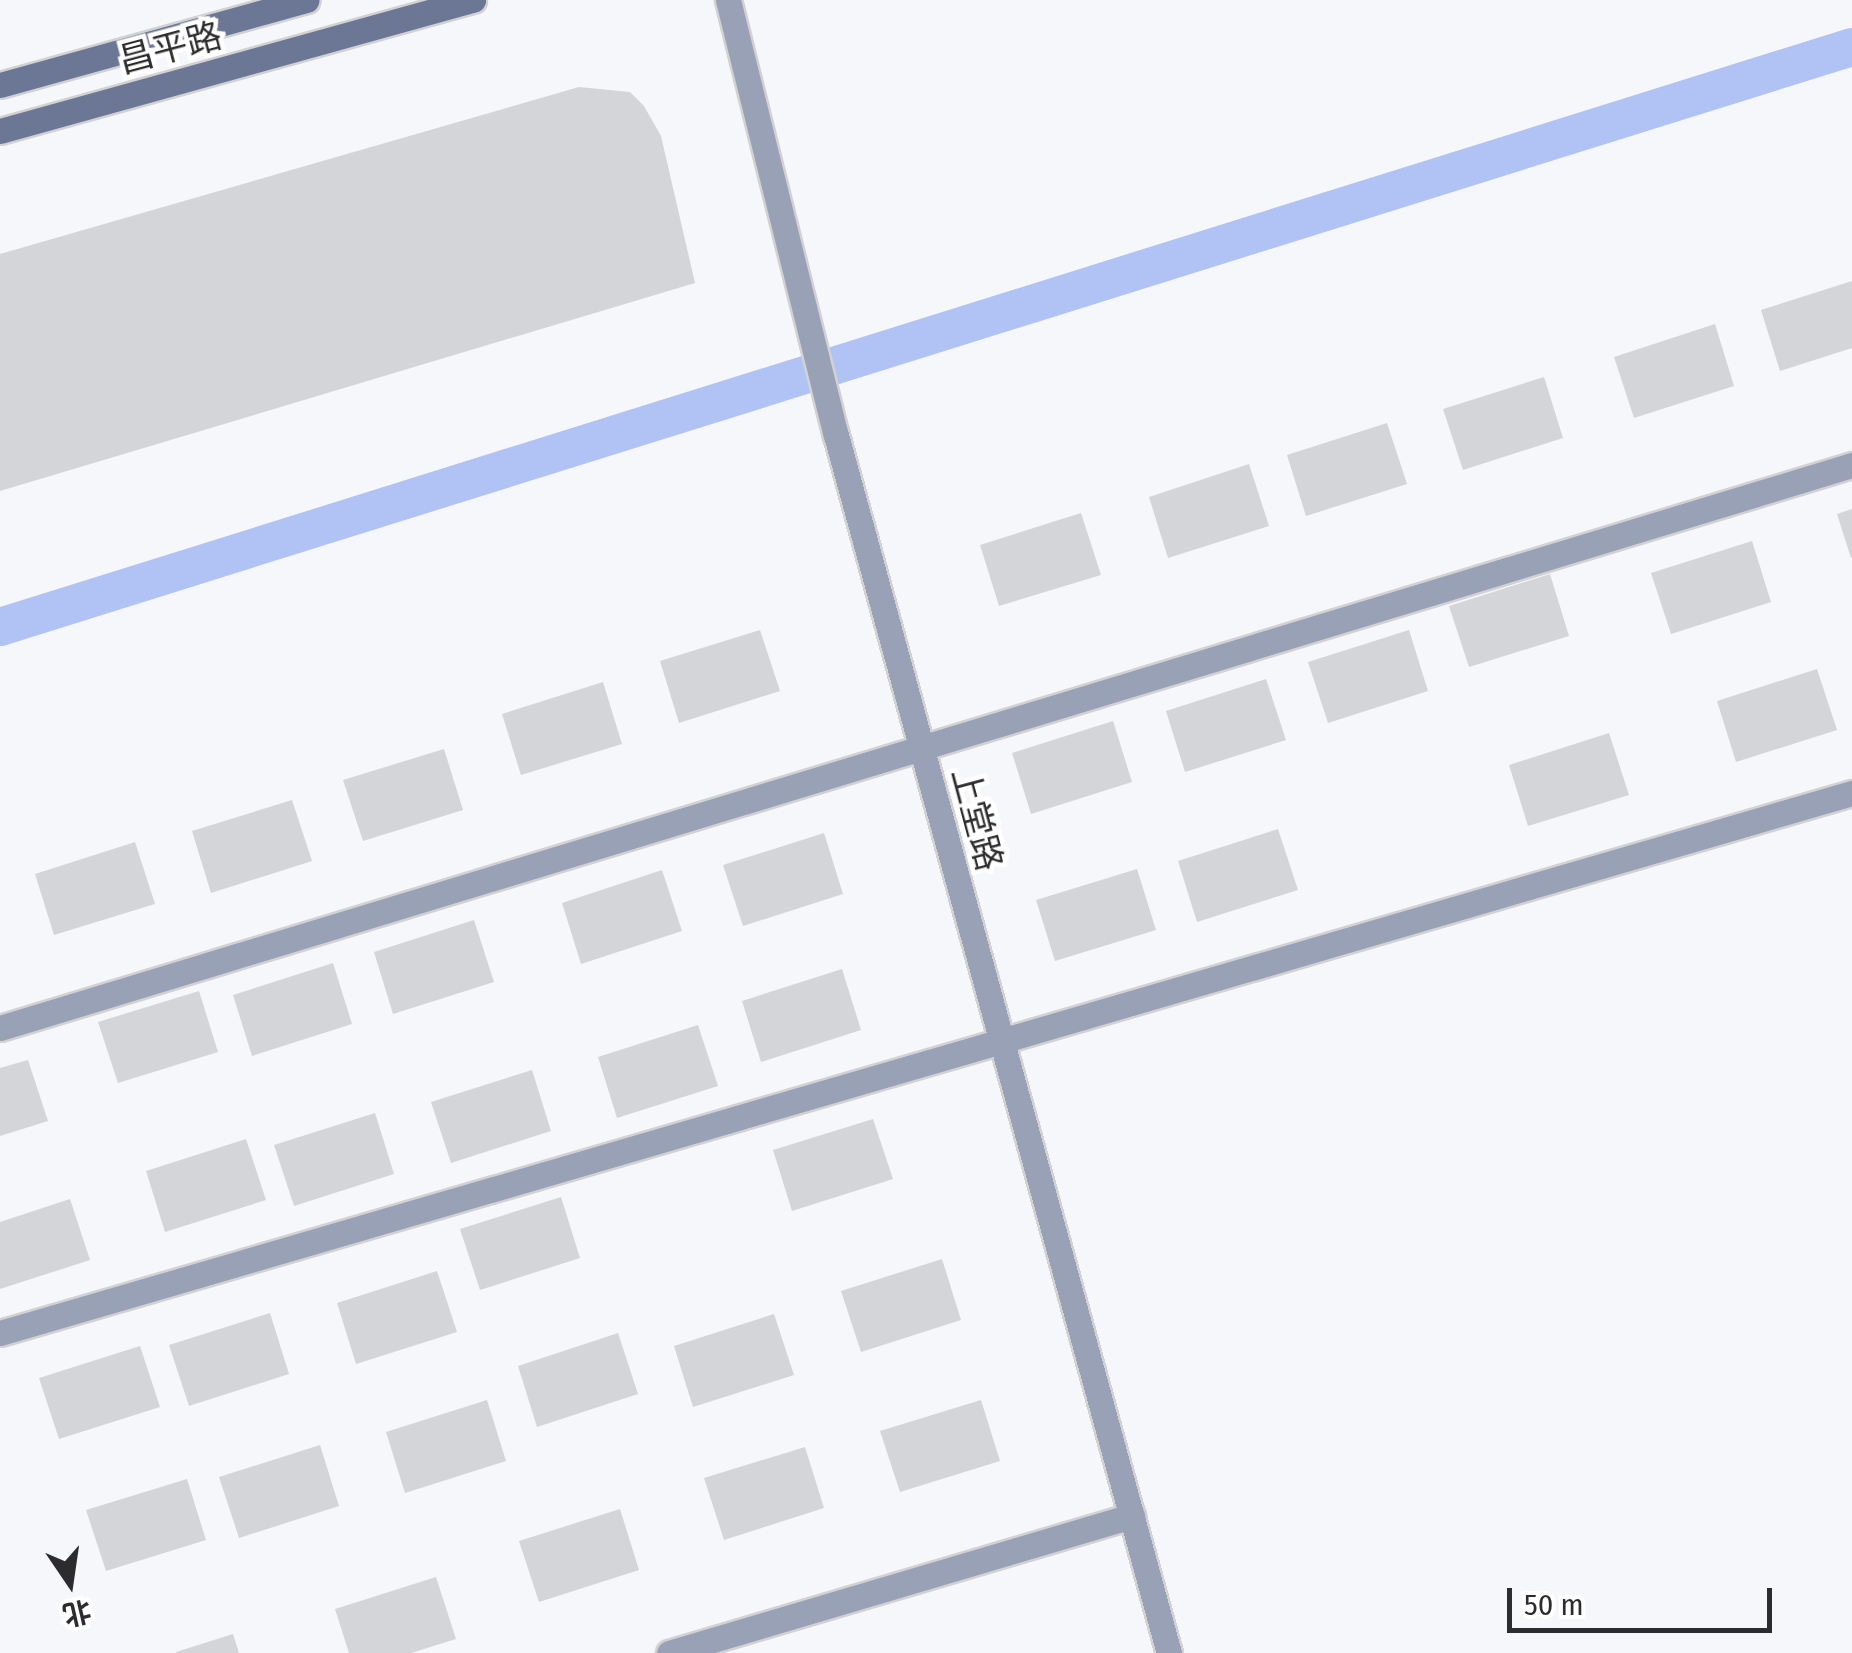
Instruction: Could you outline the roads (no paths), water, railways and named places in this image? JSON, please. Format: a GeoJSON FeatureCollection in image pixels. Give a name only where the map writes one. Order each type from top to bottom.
{"type":"FeatureCollection","features":[{"type":"Feature","properties":{"kind":"main road","name":"昌平路"},"geometry":{"type":"LineString","coordinates":[[0,85],[306,0]]}},
{"type":"Feature","properties":{"kind":"main road","name":"昌平路"},"geometry":{"type":"LineString","coordinates":[[0,131],[474,0]]}},
{"type":"Feature","properties":{"kind":"street","name":"上堂路"},"geometry":{"type":"LineString","coordinates":[[728,0],[836,434],[1170,1653]]}},
{"type":"Feature","properties":{"kind":"street"},"geometry":{"type":"LineString","coordinates":[[0,1028],[1852,465]]}},
{"type":"Feature","properties":{"kind":"street"},"geometry":{"type":"LineString","coordinates":[[0,1333],[1852,792]]}},
{"type":"Feature","properties":{"kind":"street"},"geometry":{"type":"LineString","coordinates":[[669,1653],[1132,1516]]}},
{"type":"Feature","properties":{"kind":"waterway"},"geometry":{"type":"LineString","coordinates":[[0,627],[1852,47]]}}]}
